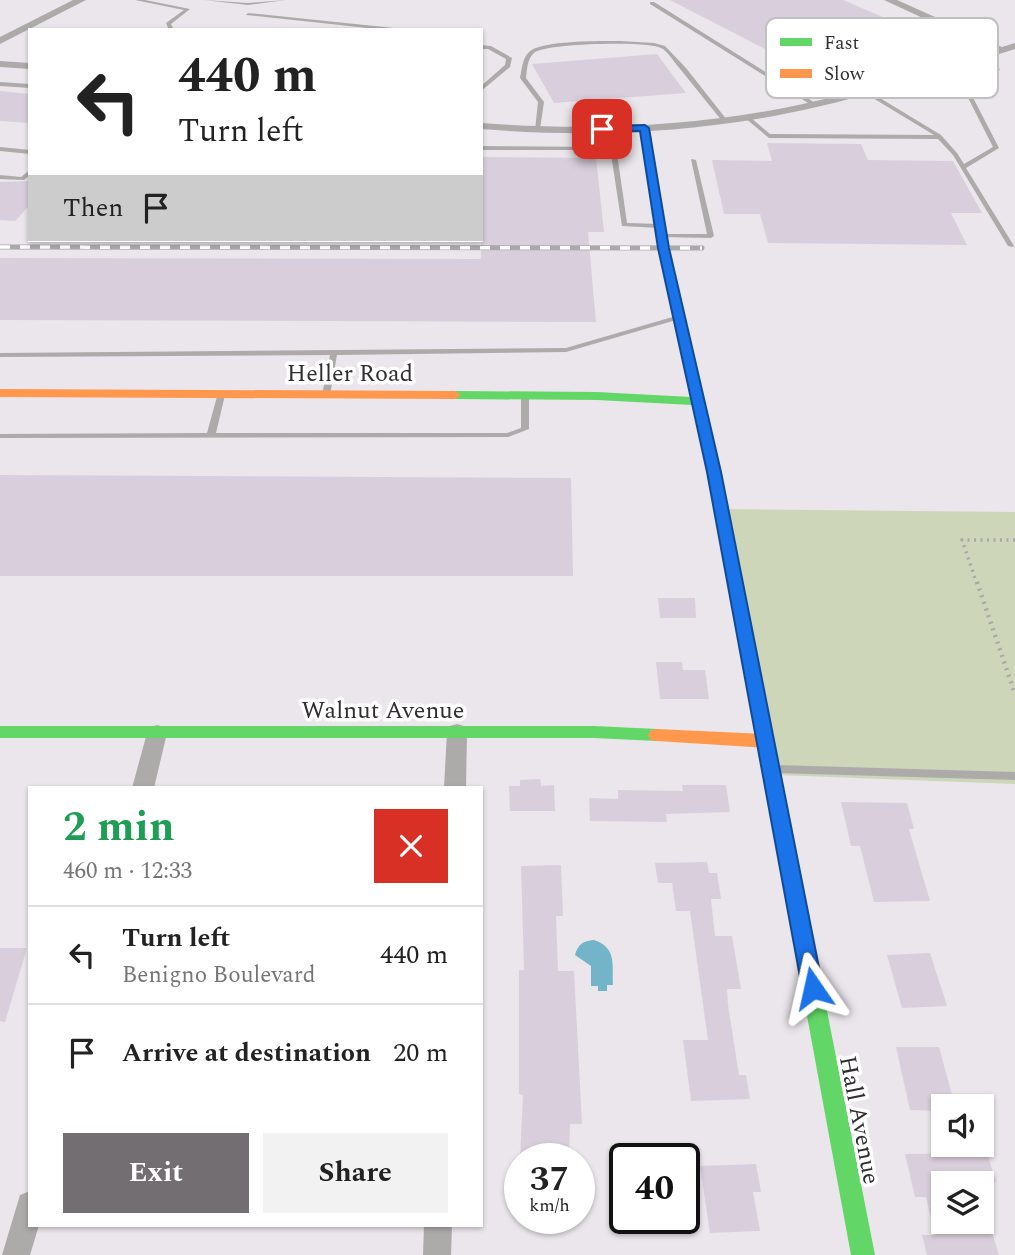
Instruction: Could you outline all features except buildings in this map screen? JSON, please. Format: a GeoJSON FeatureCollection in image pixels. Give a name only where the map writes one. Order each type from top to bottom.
{"type":"FeatureCollection","features":[{"type":"Feature","properties":{"kind":"street"},"geometry":{"type":"LineString","coordinates":[[0,41],[35,20],[81,0]]}},
{"type":"Feature","properties":{"kind":"street"},"geometry":{"type":"LineString","coordinates":[[889,0],[929,18]]}},
{"type":"Feature","properties":{"kind":"street"},"geometry":{"type":"LineString","coordinates":[[998,51],[1015,46]]}},
{"type":"Feature","properties":{"kind":"street"},"geometry":{"type":"LineString","coordinates":[[0,64],[28,66]]}},
{"type":"Feature","properties":{"kind":"street"},"geometry":{"type":"LineString","coordinates":[[483,126],[537,129],[645,128],[748,118],[835,98]]}},
{"type":"Feature","properties":{"kind":"street","name":"Hall Avenue"},"geometry":{"type":"LineString","coordinates":[[645,128],[661,231],[699,401],[772,769],[863,1255]]}},
{"type":"Feature","properties":{"kind":"street","name":"Heller Road"},"geometry":{"type":"LineString","coordinates":[[0,393],[597,396],[699,401]]}},
{"type":"Feature","properties":{"kind":"street","name":"Walnut Avenue"},"geometry":{"type":"LineString","coordinates":[[0,732],[594,733],[766,741]]}},
{"type":"Feature","properties":{"kind":"street"},"geometry":{"type":"LineString","coordinates":[[455,786],[457,732]]}},
{"type":"Feature","properties":{"kind":"street"},"geometry":{"type":"LineString","coordinates":[[144,786],[157,733]]}},
{"type":"Feature","properties":{"kind":"street"},"geometry":{"type":"LineString","coordinates":[[16,1255],[28,1212]]}},
{"type":"Feature","properties":{"kind":"street"},"geometry":{"type":"LineString","coordinates":[[437,1255],[438,1227]]}},
{"type":"Feature","properties":{"kind":"lane"},"geometry":{"type":"LineString","coordinates":[[137,0],[188,9],[169,24],[171,28]]}},
{"type":"Feature","properties":{"kind":"lane"},"geometry":{"type":"LineString","coordinates":[[206,0],[248,5],[284,0]]}},
{"type":"Feature","properties":{"kind":"lane"},"geometry":{"type":"LineString","coordinates":[[652,3],[766,75]]}},
{"type":"Feature","properties":{"kind":"lane"},"geometry":{"type":"LineString","coordinates":[[248,15],[382,28]]}},
{"type":"Feature","properties":{"kind":"lane"},"geometry":{"type":"LineString","coordinates":[[537,129],[541,102],[523,78],[528,55],[537,48],[592,43],[664,47],[725,121]]}},
{"type":"Feature","properties":{"kind":"lane"},"geometry":{"type":"LineString","coordinates":[[483,47],[489,47],[509,58],[508,66],[483,87]]}},
{"type":"Feature","properties":{"kind":"lane"},"geometry":{"type":"LineString","coordinates":[[0,84],[28,86]]}},
{"type":"Feature","properties":{"kind":"lane"},"geometry":{"type":"LineString","coordinates":[[803,98],[813,104]]}},
{"type":"Feature","properties":{"kind":"lane"},"geometry":{"type":"LineString","coordinates":[[878,98],[940,136],[963,167],[1011,246]]}},
{"type":"Feature","properties":{"kind":"lane"},"geometry":{"type":"LineString","coordinates":[[963,167],[996,148],[971,98]]}},
{"type":"Feature","properties":{"kind":"lane"},"geometry":{"type":"LineString","coordinates":[[748,118],[769,136],[940,136]]}},
{"type":"Feature","properties":{"kind":"lane"},"geometry":{"type":"LineString","coordinates":[[483,149],[603,148],[614,153],[624,225],[711,236],[693,160]]}},
{"type":"Feature","properties":{"kind":"lane"},"geometry":{"type":"LineString","coordinates":[[0,149],[28,152]]}},
{"type":"Feature","properties":{"kind":"lane"},"geometry":{"type":"LineString","coordinates":[[0,177],[22,179],[28,174]]}},
{"type":"Feature","properties":{"kind":"lane"},"geometry":{"type":"LineString","coordinates":[[0,355],[566,350],[680,317]]}},
{"type":"Feature","properties":{"kind":"lane"},"geometry":{"type":"LineString","coordinates":[[326,395],[334,353]]}},
{"type":"Feature","properties":{"kind":"lane"},"geometry":{"type":"LineString","coordinates":[[211,435],[221,395]]}},
{"type":"Feature","properties":{"kind":"lane"},"geometry":{"type":"LineString","coordinates":[[0,436],[508,435],[525,429],[525,396]]}},
{"type":"Feature","properties":{"kind":"lane"},"geometry":{"type":"LineString","coordinates":[[772,769],[1015,776]]}},
{"type":"Feature","properties":{"kind":"path"},"geometry":{"type":"LineString","coordinates":[[1015,540],[962,540],[1015,694]]}},
{"type":"Feature","properties":{"kind":"green space"},"geometry":{"type":"Polygon","coordinates":[[[720,509],[1015,512],[1015,784],[777,775],[720,509]]]}},
{"type":"Feature","properties":{"kind":"water"},"geometry":{"type":"Polygon","coordinates":[[[594,940],[607,947],[612,958],[613,985],[607,985],[607,991],[598,991],[598,986],[591,986],[591,966],[575,955],[582,944],[594,940]]]}},
{"type":"Feature","properties":{"kind":"railway"},"geometry":{"type":"LineString","coordinates":[[0,247],[702,248]]}},
{"type":"Feature","properties":{"kind":"traffic: fast"},"geometry":{"type":"LineString","coordinates":[[695,387],[714,472],[863,1255]]}},
{"type":"Feature","properties":{"kind":"traffic: fast"},"geometry":{"type":"LineString","coordinates":[[455,395],[597,396],[699,401]]}},
{"type":"Feature","properties":{"kind":"traffic: fast"},"geometry":{"type":"LineString","coordinates":[[0,732],[594,732],[657,735]]}},
{"type":"Feature","properties":{"kind":"traffic: slow"},"geometry":{"type":"LineString","coordinates":[[645,128],[663,248],[695,387]]}},
{"type":"Feature","properties":{"kind":"traffic: slow"},"geometry":{"type":"LineString","coordinates":[[0,393],[455,395]]}},
{"type":"Feature","properties":{"kind":"traffic: slow"},"geometry":{"type":"LineString","coordinates":[[657,735],[766,741]]}},
{"type":"Feature","properties":{"kind":"route"},"geometry":{"type":"LineString","coordinates":[[602,129],[645,128],[663,248],[714,472],[813,988]]}}]}
